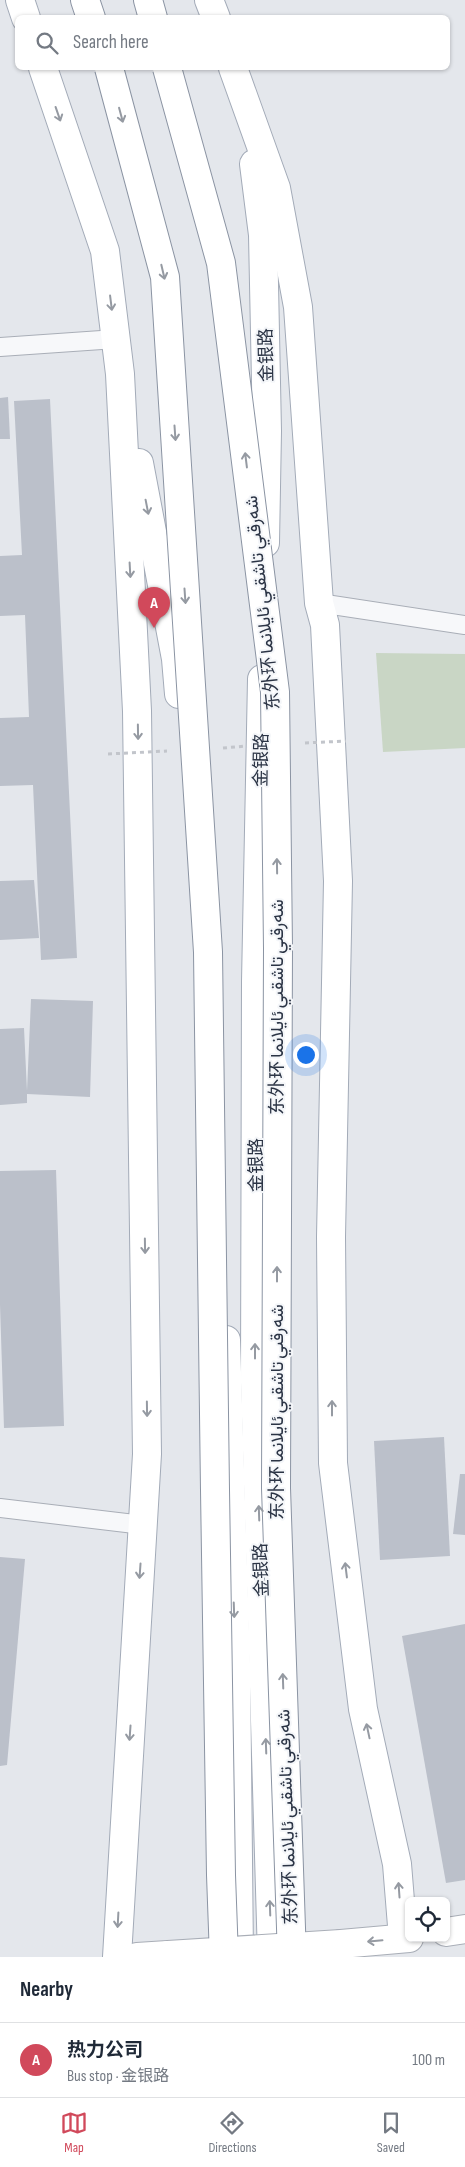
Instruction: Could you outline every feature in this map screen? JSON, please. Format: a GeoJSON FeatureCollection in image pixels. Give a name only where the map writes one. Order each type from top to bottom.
{"type":"FeatureCollection","features":[{"type":"Feature","properties":{"kind":"main road"},"geometry":{"type":"LineString","coordinates":[[20,0],[25,15]]}},
{"type":"Feature","properties":{"kind":"main road"},"geometry":{"type":"LineString","coordinates":[[85,0],[91,15]]}},
{"type":"Feature","properties":{"kind":"main road"},"geometry":{"type":"LineString","coordinates":[[148,0],[152,15]]}},
{"type":"Feature","properties":{"kind":"main road"},"geometry":{"type":"LineString","coordinates":[[209,0],[215,15]]}},
{"type":"Feature","properties":{"kind":"main road","name":"金银路"},"geometry":{"type":"LineString","coordinates":[[44,70],[105,251],[120,374],[137,711],[147,1454],[116,1957]]}},
{"type":"Feature","properties":{"kind":"main road"},"geometry":{"type":"LineString","coordinates":[[110,70],[165,277],[208,952],[215,1500],[224,1957]]}},
{"type":"Feature","properties":{"kind":"main road","name":"东外环 شەرقىي تاشقىي ئايلانما"},"geometry":{"type":"LineString","coordinates":[[168,70],[221,263],[275,692],[278,948],[276,1488],[292,1957]]}},
{"type":"Feature","properties":{"kind":"main road","name":"金银路"},"geometry":{"type":"LineString","coordinates":[[234,70],[276,188],[298,307],[319,603],[325,626],[338,881],[331,1237],[332,1463],[363,1709],[397,1864],[405,1930]]}},
{"type":"Feature","properties":{"kind":"main road","name":"金银路"},"geometry":{"type":"LineString","coordinates":[[246,104],[263,235],[267,431],[256,982],[255,1382],[272,1957]]}},
{"type":"Feature","properties":{"kind":"main road","name":"金银路"},"geometry":{"type":"LineString","coordinates":[[116,339],[176,658],[194,856],[225,1314],[236,1664],[239,1957]]}},
{"type":"Feature","properties":{"kind":"main road"},"geometry":{"type":"LineString","coordinates":[[450,1931],[465,1929]]}},
{"type":"Feature","properties":{"kind":"main road"},"geometry":{"type":"LineString","coordinates":[[137,1957],[405,1938]]}},
{"type":"Feature","properties":{"kind":"lane"},"geometry":{"type":"LineString","coordinates":[[0,347],[116,339]]}},
{"type":"Feature","properties":{"kind":"lane"},"geometry":{"type":"LineString","coordinates":[[319,603],[465,625]]}},
{"type":"Feature","properties":{"kind":"lane"},"geometry":{"type":"LineString","coordinates":[[0,1508],[143,1525]]}},
{"type":"Feature","properties":{"kind":"green space"},"geometry":{"type":"Polygon","coordinates":[[[376,653],[465,654],[465,748],[383,752],[376,653]]]}},
{"type":"Feature","properties":{"kind":"building"},"geometry":{"type":"Polygon","coordinates":[[[8,397],[10,439],[0,439],[0,398],[8,397]]]}},
{"type":"Feature","properties":{"kind":"building"},"geometry":{"type":"Polygon","coordinates":[[[50,399],[77,958],[41,960],[33,785],[0,786],[0,718],[29,717],[25,615],[0,616],[0,556],[22,555],[14,401],[50,399]]]}},
{"type":"Feature","properties":{"kind":"building"},"geometry":{"type":"Polygon","coordinates":[[[34,880],[39,938],[0,940],[0,881],[34,880]]]}},
{"type":"Feature","properties":{"kind":"building"},"geometry":{"type":"Polygon","coordinates":[[[31,999],[93,1001],[90,1097],[27,1094],[27,1103],[0,1105],[0,1029],[24,1028],[27,1091],[31,999]]]}},
{"type":"Feature","properties":{"kind":"building"},"geometry":{"type":"Polygon","coordinates":[[[56,1170],[64,1426],[4,1428],[0,1305],[0,1171],[56,1170]]]}},
{"type":"Feature","properties":{"kind":"building"},"geometry":{"type":"Polygon","coordinates":[[[444,1437],[450,1556],[380,1560],[374,1441],[444,1437]]]}},
{"type":"Feature","properties":{"kind":"building"},"geometry":{"type":"Polygon","coordinates":[[[460,1474],[465,1474],[465,1535],[453,1534],[460,1474]]]}},
{"type":"Feature","properties":{"kind":"building"},"geometry":{"type":"Polygon","coordinates":[[[0,1557],[25,1559],[7,1765],[0,1766],[0,1557]]]}},
{"type":"Feature","properties":{"kind":"building"},"geometry":{"type":"Polygon","coordinates":[[[465,1624],[465,1880],[446,1883],[402,1636],[465,1624]]]}},
{"type":"Feature","properties":{"kind":"place","name":"热力公司"},"geometry":{"type":"Point","coordinates":[154,628]}}]}
